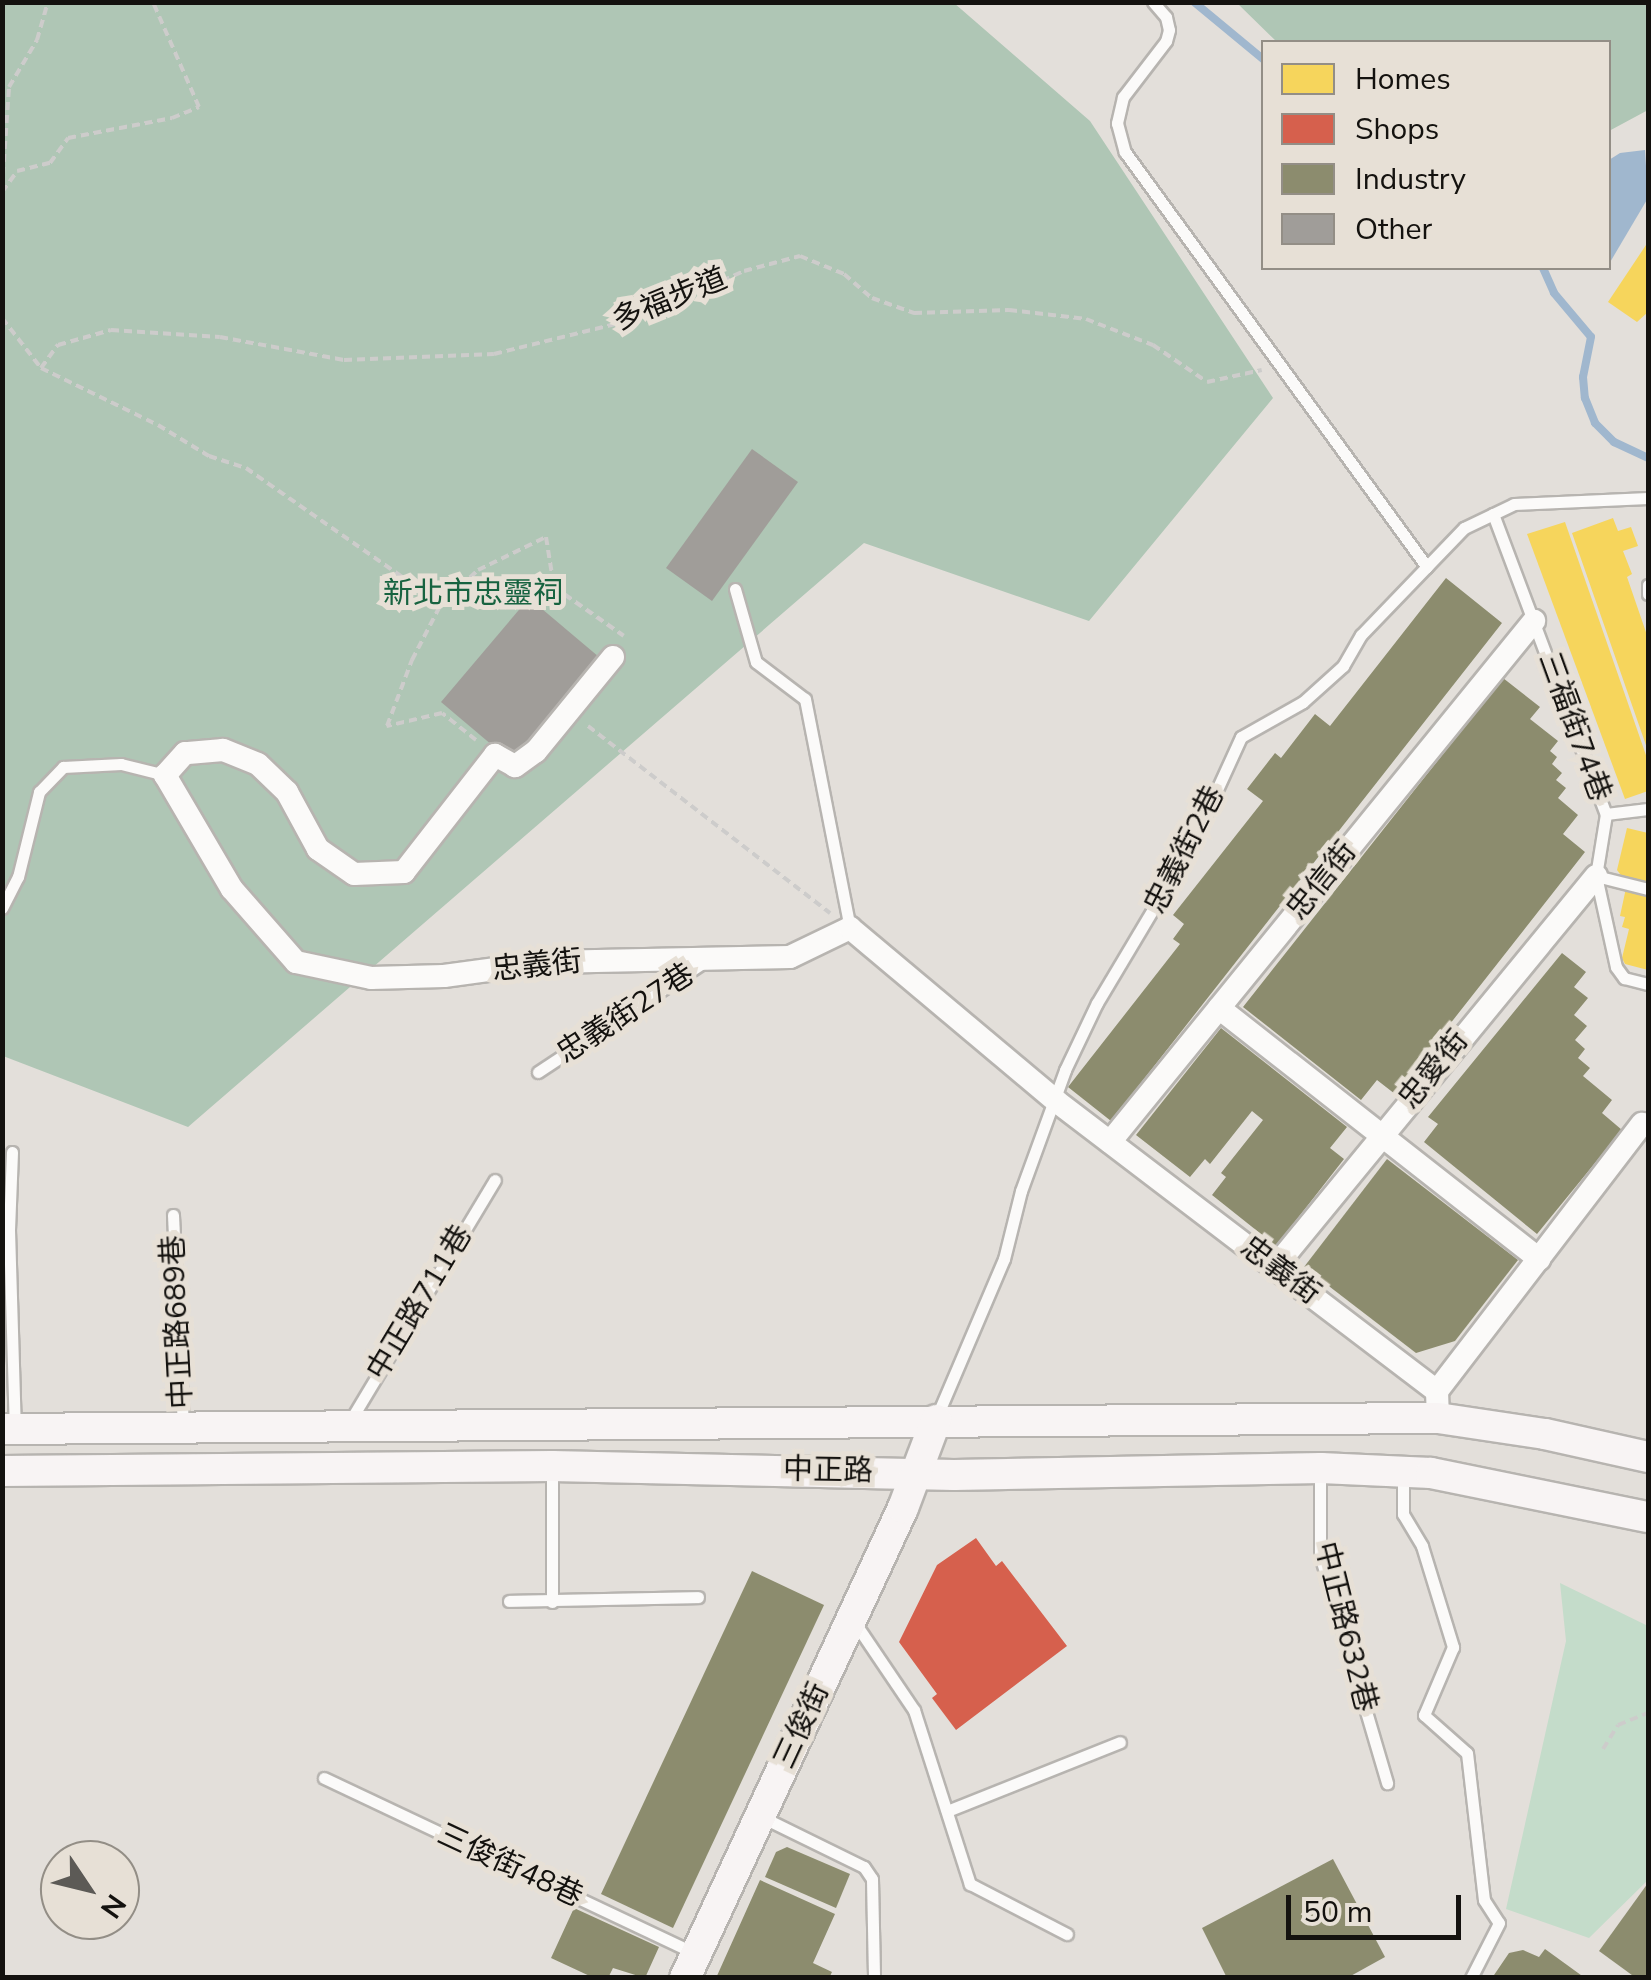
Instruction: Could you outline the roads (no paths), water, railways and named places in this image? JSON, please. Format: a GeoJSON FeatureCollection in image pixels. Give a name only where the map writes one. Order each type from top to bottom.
{"type":"FeatureCollection","features":[{"type":"Feature","properties":{"kind":"main road","name":"中正路"},"geometry":{"type":"LineString","coordinates":[[9,1429],[936,1420],[1437,1404],[1648,1457]]}},
{"type":"Feature","properties":{"kind":"main road"},"geometry":{"type":"LineString","coordinates":[[1417,1472],[1437,1404]]}},
{"type":"Feature","properties":{"kind":"main road","name":"三俊街"},"geometry":{"type":"LineString","coordinates":[[690,1966],[918,1474],[936,1420]]}},
{"type":"Feature","properties":{"kind":"main road","name":"中正路"},"geometry":{"type":"LineString","coordinates":[[2,1471],[552,1466],[918,1474],[1320,1468],[1417,1472],[1648,1517]]}},
{"type":"Feature","properties":{"kind":"street","name":"忠信街"},"geometry":{"type":"LineString","coordinates":[[1110,1142],[1534,621]]}},
{"type":"Feature","properties":{"kind":"street"},"geometry":{"type":"LineString","coordinates":[[165,775],[184,753],[222,750],[258,764],[286,792],[318,849],[354,874],[404,872],[495,756],[515,766],[536,751],[613,657]]}},
{"type":"Feature","properties":{"kind":"street","name":"忠義街"},"geometry":{"type":"LineString","coordinates":[[165,775],[232,889],[296,962],[370,978],[444,976],[548,962],[790,957],[850,928],[1056,1100],[1274,1267],[1437,1404]]}},
{"type":"Feature","properties":{"kind":"street","name":"忠愛街"},"geometry":{"type":"LineString","coordinates":[[1274,1267],[1596,876]]}},
{"type":"Feature","properties":{"kind":"street"},"geometry":{"type":"LineString","coordinates":[[1219,1008],[1538,1259]]}},
{"type":"Feature","properties":{"kind":"street"},"geometry":{"type":"LineString","coordinates":[[1437,1404],[1538,1259],[1642,1124]]}},
{"type":"Feature","properties":{"kind":"lane"},"geometry":{"type":"LineString","coordinates":[[1153,2],[1166,17],[1169,30],[1166,41],[1123,98],[1117,123],[1125,152],[1427,567]]}},
{"type":"Feature","properties":{"kind":"lane","name":"忠義街2巷"},"geometry":{"type":"LineString","coordinates":[[936,1420],[1004,1259],[1021,1190],[1065,1070],[1097,1004],[1172,882],[1241,737],[1303,702],[1343,666],[1361,635],[1464,528],[1514,504],[1648,498]]}},
{"type":"Feature","properties":{"kind":"lane","name":"三福街74巷"},"geometry":{"type":"LineString","coordinates":[[1493,514],[1606,814],[1596,876],[1616,967],[1624,978],[1648,984]]}},
{"type":"Feature","properties":{"kind":"lane"},"geometry":{"type":"LineString","coordinates":[[1648,586],[1648,594]]}},
{"type":"Feature","properties":{"kind":"lane"},"geometry":{"type":"LineString","coordinates":[[735,589],[756,662],[805,699],[850,928]]}},
{"type":"Feature","properties":{"kind":"lane"},"geometry":{"type":"LineString","coordinates":[[2,908],[18,878],[39,792],[63,766],[121,764],[165,775]]}},
{"type":"Feature","properties":{"kind":"lane"},"geometry":{"type":"LineString","coordinates":[[1606,814],[1648,809]]}},
{"type":"Feature","properties":{"kind":"lane"},"geometry":{"type":"LineString","coordinates":[[1596,876],[1648,889]]}},
{"type":"Feature","properties":{"kind":"lane","name":"忠義街27巷"},"geometry":{"type":"LineString","coordinates":[[538,1072],[713,956]]}},
{"type":"Feature","properties":{"kind":"lane"},"geometry":{"type":"LineString","coordinates":[[9,1429],[8,1230],[12,1152]]}},
{"type":"Feature","properties":{"kind":"lane","name":"中正路711巷"},"geometry":{"type":"LineString","coordinates":[[346,1426],[494,1180]]}},
{"type":"Feature","properties":{"kind":"lane","name":"中正路689巷"},"geometry":{"type":"LineString","coordinates":[[173,1215],[183,1428]]}},
{"type":"Feature","properties":{"kind":"lane"},"geometry":{"type":"LineString","coordinates":[[552,1466],[552,1602]]}},
{"type":"Feature","properties":{"kind":"lane","name":"中正路632巷"},"geometry":{"type":"LineString","coordinates":[[1320,1468],[1320,1556],[1387,1783]]}},
{"type":"Feature","properties":{"kind":"lane"},"geometry":{"type":"LineString","coordinates":[[1417,1472],[1402,1514],[1422,1546],[1453,1647],[1424,1715],[1468,1753],[1484,1900],[1500,1923],[1471,1978]]}},
{"type":"Feature","properties":{"kind":"lane"},"geometry":{"type":"LineString","coordinates":[[509,1601],[698,1597]]}},
{"type":"Feature","properties":{"kind":"lane"},"geometry":{"type":"LineString","coordinates":[[852,1618],[914,1710],[970,1884],[1067,1934]]}},
{"type":"Feature","properties":{"kind":"lane"},"geometry":{"type":"LineString","coordinates":[[947,1811],[1120,1742]]}},
{"type":"Feature","properties":{"kind":"lane","name":"三俊街48巷"},"geometry":{"type":"LineString","coordinates":[[324,1778],[690,1966]]}},
{"type":"Feature","properties":{"kind":"lane"},"geometry":{"type":"LineString","coordinates":[[760,1816],[864,1867],[872,1879],[874,1978]]}},
{"type":"Feature","properties":{"kind":"water"},"geometry":{"type":"Polygon","coordinates":[[[1645,150],[1648,198],[1611,261],[1611,159],[1620,153],[1645,150]]]}},
{"type":"Feature","properties":{"kind":"waterway"},"geometry":{"type":"LineString","coordinates":[[1194,2],[1261,58]]}},
{"type":"Feature","properties":{"kind":"waterway"},"geometry":{"type":"LineString","coordinates":[[1544,270],[1554,293],[1591,337],[1583,377],[1585,398],[1595,423],[1614,442],[1648,458]]}},
{"type":"Feature","properties":{"kind":"park label","name":"新北市忠靈祠"},"geometry":{"type":"Point","coordinates":[473,594]}}]}
